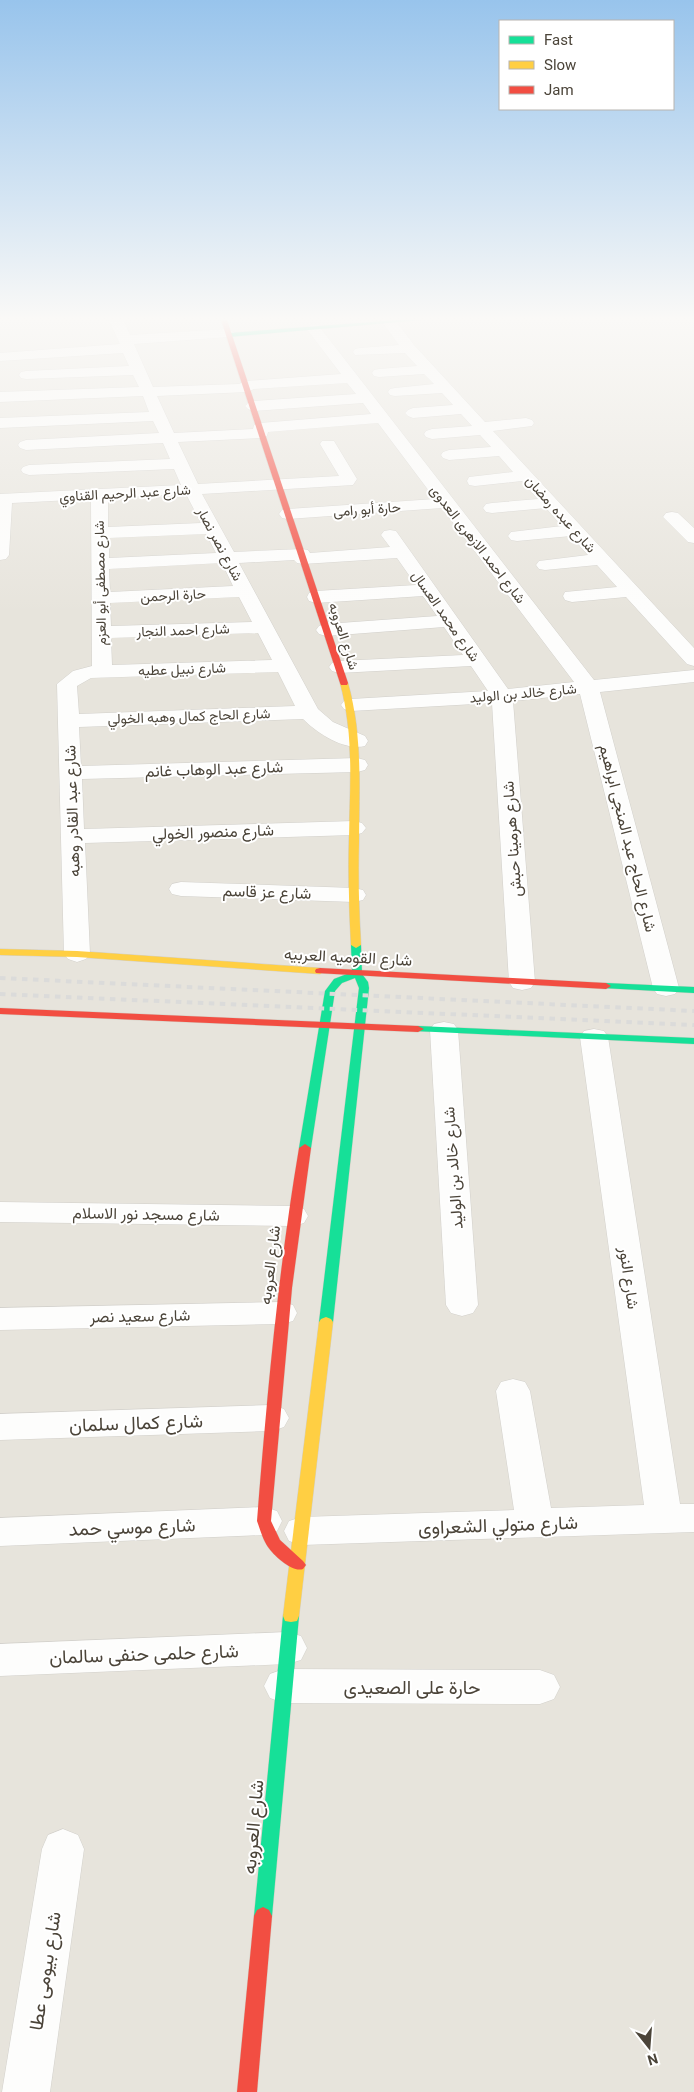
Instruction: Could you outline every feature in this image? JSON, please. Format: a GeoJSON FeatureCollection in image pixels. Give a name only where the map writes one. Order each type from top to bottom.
{"type":"FeatureCollection","features":[{"type":"Feature","properties":{"kind":"street"},"geometry":{"type":"LineString","coordinates":[[0,423],[121,418]]}},
{"type":"Feature","properties":{"kind":"street","name":"شارع نصر نصار"},"geometry":{"type":"LineString","coordinates":[[159,418],[192,490],[309,712],[319,723],[335,734],[357,740]]}},
{"type":"Feature","properties":{"kind":"street","name":"شارع العروبه"},"geometry":{"type":"LineString","coordinates":[[248,2092],[287,1648],[364,988],[363,982],[356,974],[354,828],[357,740],[351,705],[257,418]]}},
{"type":"Feature","properties":{"kind":"street"},"geometry":{"type":"LineString","coordinates":[[26,445],[168,438],[382,418]]}},
{"type":"Feature","properties":{"kind":"street","name":"شارع احمد الازهرى العدوى"},"geometry":{"type":"LineString","coordinates":[[382,418],[590,688]]}},
{"type":"Feature","properties":{"kind":"street","name":"شارع عبده رمضان"},"geometry":{"type":"LineString","coordinates":[[472,418],[694,660]]}},
{"type":"Feature","properties":{"kind":"street"},"geometry":{"type":"LineString","coordinates":[[432,434],[526,423]]}},
{"type":"Feature","properties":{"kind":"street","name":"شارع عبد الرحيم القناوي"},"geometry":{"type":"LineString","coordinates":[[2,499],[279,486],[348,480],[328,444]]}},
{"type":"Feature","properties":{"kind":"street"},"geometry":{"type":"LineString","coordinates":[[449,455],[503,451]]}},
{"type":"Feature","properties":{"kind":"street"},"geometry":{"type":"LineString","coordinates":[[29,470],[180,464]]}},
{"type":"Feature","properties":{"kind":"street"},"geometry":{"type":"LineString","coordinates":[[475,482],[526,476]]}},
{"type":"Feature","properties":{"kind":"street","name":"شارع مصطفى أبو العزم"},"geometry":{"type":"LineString","coordinates":[[90,673],[101,632],[99,494]]}},
{"type":"Feature","properties":{"kind":"street"},"geometry":{"type":"LineString","coordinates":[[0,556],[2,499]]}},
{"type":"Feature","properties":{"kind":"street","name":"حارة أبو رامى"},"geometry":{"type":"LineString","coordinates":[[288,514],[446,503]]}},
{"type":"Feature","properties":{"kind":"street"},"geometry":{"type":"LineString","coordinates":[[492,508],[550,503]]}},
{"type":"Feature","properties":{"kind":"street"},"geometry":{"type":"LineString","coordinates":[[672,517],[694,538]]}},
{"type":"Feature","properties":{"kind":"street"},"geometry":{"type":"LineString","coordinates":[[99,533],[212,528]]}},
{"type":"Feature","properties":{"kind":"street"},"geometry":{"type":"LineString","coordinates":[[516,536],[576,530]]}},
{"type":"Feature","properties":{"kind":"street","name":"شارع محمد العسال"},"geometry":{"type":"LineString","coordinates":[[390,535],[502,696]]}},
{"type":"Feature","properties":{"kind":"street"},"geometry":{"type":"LineString","coordinates":[[100,564],[402,552]]}},
{"type":"Feature","properties":{"kind":"street"},"geometry":{"type":"LineString","coordinates":[[544,565],[602,559]]}},
{"type":"Feature","properties":{"kind":"street"},"geometry":{"type":"LineString","coordinates":[[316,598],[429,590]]}},
{"type":"Feature","properties":{"kind":"street","name":"حارة الرحمن"},"geometry":{"type":"LineString","coordinates":[[100,598],[245,591]]}},
{"type":"Feature","properties":{"kind":"street"},"geometry":{"type":"LineString","coordinates":[[572,596],[631,591]]}},
{"type":"Feature","properties":{"kind":"street"},"geometry":{"type":"LineString","coordinates":[[326,630],[450,621]]}},
{"type":"Feature","properties":{"kind":"street","name":"شارع احمد النجار"},"geometry":{"type":"LineString","coordinates":[[101,632],[264,628]]}},
{"type":"Feature","properties":{"kind":"street"},"geometry":{"type":"LineString","coordinates":[[339,667],[477,660]]}},
{"type":"Feature","properties":{"kind":"street","name":"شارع نبيل عطيه"},"geometry":{"type":"LineString","coordinates":[[90,673],[285,666]]}},
{"type":"Feature","properties":{"kind":"street","name":"شارع عبد القادر وهبه"},"geometry":{"type":"LineString","coordinates":[[77,954],[67,684],[90,673]]}},
{"type":"Feature","properties":{"kind":"street","name":"شارع خالد بن الوليد"},"geometry":{"type":"LineString","coordinates":[[351,705],[502,696],[694,676]]}},
{"type":"Feature","properties":{"kind":"street","name":"شارع الحاج عبد المنجى ابراهيم"},"geometry":{"type":"LineString","coordinates":[[590,688],[666,988]]}},
{"type":"Feature","properties":{"kind":"street","name":"شارع هرمينا حبش"},"geometry":{"type":"LineString","coordinates":[[502,696],[522,982]]}},
{"type":"Feature","properties":{"kind":"street","name":"شارع الحاج كمال وهبه الخولي"},"geometry":{"type":"LineString","coordinates":[[68,721],[309,712]]}},
{"type":"Feature","properties":{"kind":"street","name":"شارع عبد الوهاب غانم"},"geometry":{"type":"LineString","coordinates":[[70,773],[357,765]]}},
{"type":"Feature","properties":{"kind":"street","name":"شارع منصور الخولي"},"geometry":{"type":"LineString","coordinates":[[72,836],[354,828]]}},
{"type":"Feature","properties":{"kind":"street","name":"شارع عز قاسم"},"geometry":{"type":"LineString","coordinates":[[181,889],[354,895]]}},
{"type":"Feature","properties":{"kind":"street","name":"شارع القوميه العربيه"},"geometry":{"type":"LineString","coordinates":[[0,952],[77,954],[356,974],[694,990]]}},
{"type":"Feature","properties":{"kind":"street","name":"شارع العروبه"},"geometry":{"type":"LineString","coordinates":[[300,1548],[274,1544],[264,1521],[281,1313],[293,1216],[326,1025],[330,991],[338,980],[356,974]]}},
{"type":"Feature","properties":{"kind":"street"},"geometry":{"type":"LineString","coordinates":[[0,1010],[694,1041]]}},
{"type":"Feature","properties":{"kind":"street","name":"شارع خالد بن الوليد"},"geometry":{"type":"LineString","coordinates":[[444,1030],[462,1305]]}},
{"type":"Feature","properties":{"kind":"street","name":"شارع النور"},"geometry":{"type":"LineString","coordinates":[[594,1037],[679,1518]]}},
{"type":"Feature","properties":{"kind":"street","name":"شارع مسجد نور الاسلام"},"geometry":{"type":"LineString","coordinates":[[0,1212],[293,1216]]}},
{"type":"Feature","properties":{"kind":"street","name":"شارع سعيد نصر"},"geometry":{"type":"LineString","coordinates":[[0,1319],[281,1313]]}},
{"type":"Feature","properties":{"kind":"street"},"geometry":{"type":"LineString","coordinates":[[513,1391],[535,1524]]}},
{"type":"Feature","properties":{"kind":"street","name":"شارع كمال سلمان"},"geometry":{"type":"LineString","coordinates":[[0,1427],[272,1418]]}},
{"type":"Feature","properties":{"kind":"street","name":"شارع متولي الشعراوى"},"geometry":{"type":"LineString","coordinates":[[300,1548],[535,1524],[679,1518]]}},
{"type":"Feature","properties":{"kind":"street","name":"شارع موسي حمد"},"geometry":{"type":"LineString","coordinates":[[0,1532],[264,1521]]}},
{"type":"Feature","properties":{"kind":"street","name":"شارع حلمى حنفى سالمان"},"geometry":{"type":"LineString","coordinates":[[0,1660],[287,1648]]}},
{"type":"Feature","properties":{"kind":"street","name":"حارة على الصعيدى"},"geometry":{"type":"LineString","coordinates":[[284,1686],[540,1688]]}},
{"type":"Feature","properties":{"kind":"street","name":"شارع بيومى عطا"},"geometry":{"type":"LineString","coordinates":[[26,2092],[63,1849]]}},
{"type":"Feature","properties":{"kind":"shaded area"},"geometry":{"type":"Polygon","coordinates":[[[0,418],[694,418],[694,2092],[0,2092],[0,418]]]}},
{"type":"Feature","properties":{"kind":"railway"},"geometry":{"type":"LineString","coordinates":[[0,978],[694,1011]]}},
{"type":"Feature","properties":{"kind":"railway"},"geometry":{"type":"LineString","coordinates":[[0,994],[694,1025]]}},
{"type":"Feature","properties":{"kind":"traffic: fast"},"geometry":{"type":"LineString","coordinates":[[326,1322],[364,988],[363,982],[357,974],[356,945]]}},
{"type":"Feature","properties":{"kind":"traffic: fast"},"geometry":{"type":"LineString","coordinates":[[305,1148],[330,991],[338,981],[357,974]]}},
{"type":"Feature","properties":{"kind":"traffic: fast"},"geometry":{"type":"LineString","coordinates":[[606,986],[694,990]]}},
{"type":"Feature","properties":{"kind":"traffic: fast"},"geometry":{"type":"LineString","coordinates":[[418,1029],[694,1041]]}},
{"type":"Feature","properties":{"kind":"traffic: fast"},"geometry":{"type":"LineString","coordinates":[[263,1916],[291,1616]]}},
{"type":"Feature","properties":{"kind":"traffic: slow"},"geometry":{"type":"LineString","coordinates":[[344,683],[352,720],[355,756],[354,902],[356,945]]}},
{"type":"Feature","properties":{"kind":"traffic: slow"},"geometry":{"type":"LineString","coordinates":[[0,952],[77,954],[320,971]]}},
{"type":"Feature","properties":{"kind":"traffic: slow"},"geometry":{"type":"LineString","coordinates":[[291,1616],[326,1322]]}},
{"type":"Feature","properties":{"kind":"traffic: jam"},"geometry":{"type":"LineString","coordinates":[[256,418],[344,683]]}},
{"type":"Feature","properties":{"kind":"traffic: jam"},"geometry":{"type":"LineString","coordinates":[[320,971],[606,986]]}},
{"type":"Feature","properties":{"kind":"traffic: jam"},"geometry":{"type":"LineString","coordinates":[[0,1011],[418,1029]]}},
{"type":"Feature","properties":{"kind":"traffic: jam"},"geometry":{"type":"LineString","coordinates":[[298,1565],[274,1544],[264,1521],[285,1288],[305,1148]]}},
{"type":"Feature","properties":{"kind":"traffic: jam"},"geometry":{"type":"LineString","coordinates":[[247,2092],[263,1916]]}}]}
